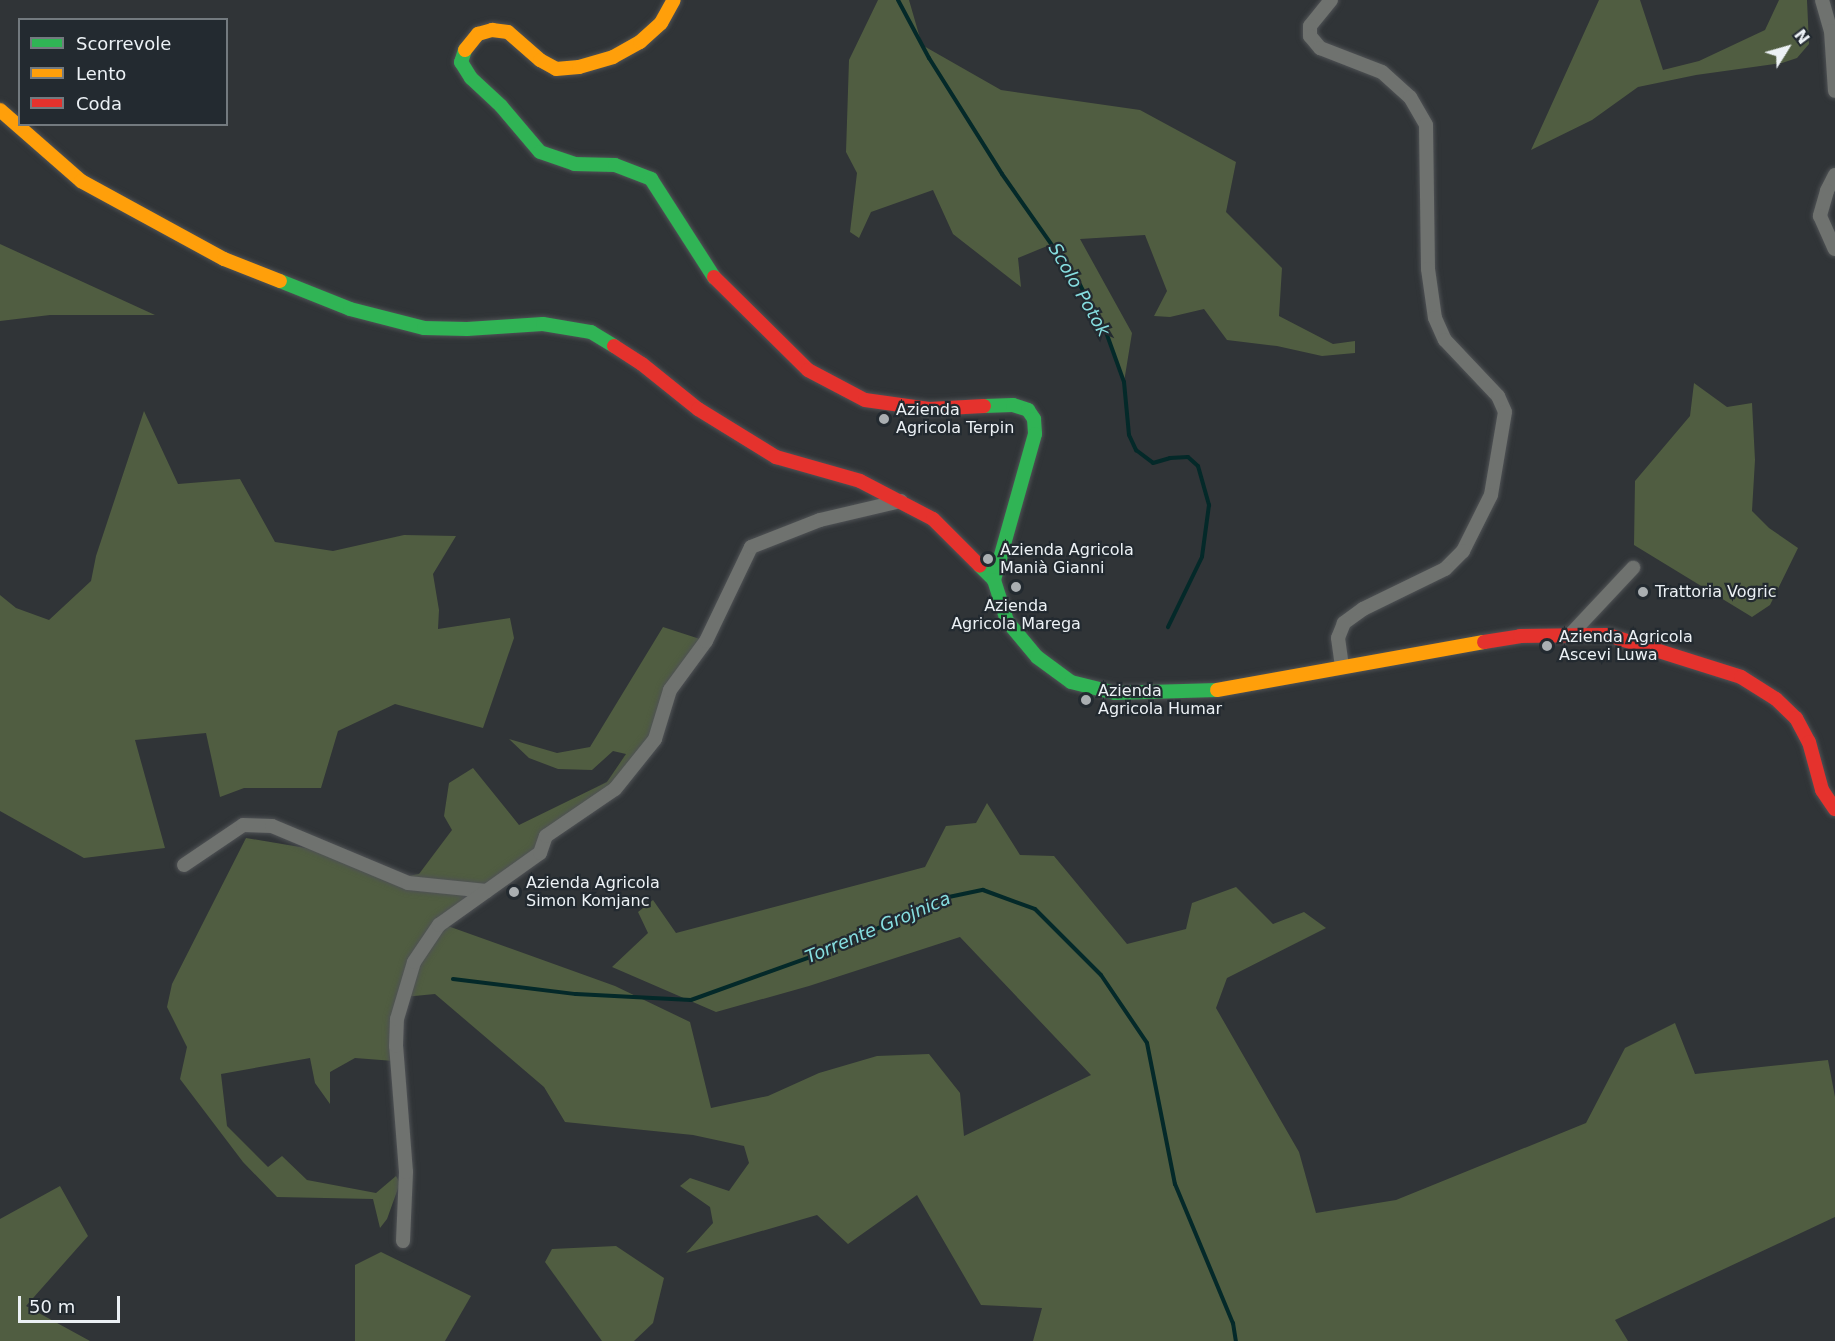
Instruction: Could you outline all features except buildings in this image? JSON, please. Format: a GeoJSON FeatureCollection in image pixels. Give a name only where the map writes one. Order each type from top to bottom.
{"type":"FeatureCollection","features":[{"type":"Feature","properties":{"kind":"street"},"geometry":{"type":"LineString","coordinates":[[674,0],[661,23],[640,42],[614,57],[579,67],[556,69],[540,60],[508,32],[492,30],[478,34],[466,46],[461,62],[471,78],[501,106],[540,152],[574,164],[615,165],[651,179],[714,279],[808,369],[865,400],[929,409],[1013,405],[1028,411],[1034,419],[1035,434],[994,580]]}},
{"type":"Feature","properties":{"kind":"street"},"geometry":{"type":"LineString","coordinates":[[1331,0],[1310,26],[1310,36],[1320,48],[1382,72],[1410,97],[1426,125],[1428,269],[1435,318],[1444,340],[1498,396],[1505,411],[1491,495],[1463,551],[1445,569],[1363,609],[1344,623],[1338,638],[1342,668]]}},
{"type":"Feature","properties":{"kind":"street"},"geometry":{"type":"LineString","coordinates":[[1822,0],[1831,31],[1835,91]]}},
{"type":"Feature","properties":{"kind":"street"},"geometry":{"type":"LineString","coordinates":[[0,110],[18,126]]}},
{"type":"Feature","properties":{"kind":"street"},"geometry":{"type":"LineString","coordinates":[[18,126],[81,181],[224,259],[350,309],[424,328],[467,329],[543,324],[591,332],[642,364],[698,409],[776,457],[860,481],[933,519],[994,580],[1007,621],[1037,657],[1071,682],[1115,693],[1218,690],[1520,636],[1608,635],[1741,676],[1776,699],[1796,718],[1809,742],[1822,790],[1835,809]]}},
{"type":"Feature","properties":{"kind":"street"},"geometry":{"type":"LineString","coordinates":[[1835,175],[1820,216],[1835,249]]}},
{"type":"Feature","properties":{"kind":"street"},"geometry":{"type":"LineString","coordinates":[[404,1241],[406,1172],[396,1046],[397,1019],[414,962],[439,925],[540,853],[546,836],[615,789],[655,739],[670,690],[706,641],[751,547],[820,520],[902,501]]}},
{"type":"Feature","properties":{"kind":"street"},"geometry":{"type":"LineString","coordinates":[[1571,634],[1633,568]]}},
{"type":"Feature","properties":{"kind":"street"},"geometry":{"type":"LineString","coordinates":[[184,865],[243,825],[272,826],[408,883],[486,891]]}},
{"type":"Feature","properties":{"kind":"green space"},"geometry":{"type":"Polygon","coordinates":[[[878,0],[909,0],[922,45],[1001,90],[1140,110],[1236,162],[1226,212],[1282,268],[1279,316],[1333,344],[1355,341],[1355,353],[1322,356],[1277,346],[1227,340],[1204,309],[1170,317],[1154,316],[1167,291],[1145,235],[1080,239],[1132,333],[1124,382],[1106,332],[1080,285],[1052,244],[1018,258],[1021,287],[953,234],[933,190],[871,212],[859,238],[850,232],[857,173],[846,152],[849,60],[878,0]]]}},
{"type":"Feature","properties":{"kind":"green space"},"geometry":{"type":"Polygon","coordinates":[[[1599,0],[1640,0],[1663,70],[1699,61],[1765,30],[1779,0],[1807,0],[1809,44],[1797,58],[1782,63],[1696,75],[1638,87],[1592,120],[1531,150],[1599,0]]]}},
{"type":"Feature","properties":{"kind":"green space"},"geometry":{"type":"Polygon","coordinates":[[[0,244],[155,315],[50,315],[0,321],[0,244]]]}},
{"type":"Feature","properties":{"kind":"green space"},"geometry":{"type":"Polygon","coordinates":[[[1694,383],[1727,407],[1752,403],[1755,460],[1752,511],[1769,528],[1798,548],[1770,605],[1752,617],[1634,545],[1635,481],[1690,416],[1694,383]]]}},
{"type":"Feature","properties":{"kind":"green space"},"geometry":{"type":"Polygon","coordinates":[[[144,411],[178,484],[240,479],[275,542],[333,551],[404,535],[456,536],[433,574],[439,610],[438,629],[510,618],[514,638],[483,728],[395,704],[338,731],[321,788],[244,788],[220,797],[206,733],[135,740],[165,848],[84,858],[0,811],[0,595],[16,608],[49,620],[91,581],[96,556],[144,411]]]}},
{"type":"Feature","properties":{"kind":"green space"},"geometry":{"type":"Polygon","coordinates":[[[663,627],[706,641],[670,690],[655,739],[615,789],[546,836],[530,858],[445,925],[615,986],[690,1022],[711,1108],[768,1096],[819,1073],[877,1056],[929,1054],[960,1093],[964,1136],[1091,1075],[960,937],[809,986],[716,1012],[612,967],[648,933],[638,912],[653,900],[676,933],[925,867],[946,826],[976,823],[987,803],[1020,855],[1054,856],[1127,944],[1186,929],[1192,903],[1236,887],[1273,924],[1304,912],[1326,928],[1227,978],[1216,1008],[1299,1152],[1316,1213],[1396,1200],[1586,1123],[1625,1048],[1675,1023],[1695,1074],[1828,1060],[1835,1097],[1835,1217],[1615,1320],[1628,1341],[1033,1341],[1042,1308],[981,1305],[917,1195],[848,1244],[817,1215],[686,1253],[713,1223],[710,1207],[680,1186],[690,1178],[729,1191],[749,1163],[744,1146],[693,1135],[565,1122],[544,1087],[435,994],[404,997],[394,1061],[355,1058],[330,1072],[330,1104],[315,1083],[310,1058],[221,1074],[227,1126],[268,1167],[282,1156],[307,1180],[376,1193],[396,1176],[400,1183],[387,1219],[380,1228],[373,1199],[277,1197],[243,1162],[180,1079],[187,1047],[167,1007],[172,984],[246,838],[306,848],[391,879],[419,874],[452,830],[444,816],[449,783],[473,768],[519,825],[607,782],[626,754],[613,751],[592,770],[558,769],[529,758],[509,739],[557,753],[590,747],[663,627]]]}},
{"type":"Feature","properties":{"kind":"green space"},"geometry":{"type":"Polygon","coordinates":[[[60,1186],[88,1236],[26,1306],[90,1341],[0,1341],[0,1219],[60,1186]]]}},
{"type":"Feature","properties":{"kind":"green space"},"geometry":{"type":"Polygon","coordinates":[[[616,1246],[664,1278],[653,1323],[634,1341],[602,1341],[545,1262],[552,1249],[616,1246]]]}},
{"type":"Feature","properties":{"kind":"green space"},"geometry":{"type":"Polygon","coordinates":[[[381,1252],[471,1296],[445,1341],[355,1341],[355,1265],[381,1252]]]}},
{"type":"Feature","properties":{"kind":"waterway","name":"Scolo Potok"},"geometry":{"type":"LineString","coordinates":[[898,0],[929,58],[1002,174],[1080,285],[1106,332],[1124,382],[1129,435],[1136,450],[1153,463],[1170,458],[1188,457],[1198,466],[1209,505],[1202,557],[1168,627]]}},
{"type":"Feature","properties":{"kind":"waterway","name":"Torrente Grojnica"},"geometry":{"type":"LineString","coordinates":[[453,979],[576,994],[691,1000],[830,950],[944,898],[983,890],[1035,909],[1101,975],[1147,1043],[1175,1184],[1233,1323],[1236,1341]]}},
{"type":"Feature","properties":{"kind":"traffic: fast"},"geometry":{"type":"LineString","coordinates":[[465,50],[461,62],[471,78],[501,106],[540,152],[574,164],[615,165],[651,179],[714,277]]}},
{"type":"Feature","properties":{"kind":"traffic: fast"},"geometry":{"type":"LineString","coordinates":[[280,281],[350,309],[424,328],[467,329],[543,324],[591,332],[614,346]]}},
{"type":"Feature","properties":{"kind":"traffic: fast"},"geometry":{"type":"LineString","coordinates":[[984,406],[1013,405],[1028,410],[1034,419],[1035,434],[994,580]]}},
{"type":"Feature","properties":{"kind":"traffic: fast"},"geometry":{"type":"LineString","coordinates":[[980,566],[994,580],[1007,621],[1037,657],[1071,682],[1115,693],[1217,690]]}},
{"type":"Feature","properties":{"kind":"traffic: slow"},"geometry":{"type":"LineString","coordinates":[[465,50],[478,34],[492,30],[508,32],[540,60],[556,69],[579,67],[613,57],[640,42],[661,23],[674,0]]}},
{"type":"Feature","properties":{"kind":"traffic: slow"},"geometry":{"type":"LineString","coordinates":[[0,110],[18,126]]}},
{"type":"Feature","properties":{"kind":"traffic: slow"},"geometry":{"type":"LineString","coordinates":[[18,126],[81,181],[224,259],[280,281]]}},
{"type":"Feature","properties":{"kind":"traffic: slow"},"geometry":{"type":"LineString","coordinates":[[1217,690],[1484,642]]}},
{"type":"Feature","properties":{"kind":"traffic: jam"},"geometry":{"type":"LineString","coordinates":[[714,277],[808,370],[865,400],[929,409],[984,406]]}},
{"type":"Feature","properties":{"kind":"traffic: jam"},"geometry":{"type":"LineString","coordinates":[[614,346],[642,364],[698,409],[776,457],[860,481],[933,519],[980,566]]}},
{"type":"Feature","properties":{"kind":"traffic: jam"},"geometry":{"type":"LineString","coordinates":[[1484,642],[1520,636],[1608,635],[1741,677],[1776,699],[1796,718],[1809,742],[1822,790],[1835,809]]}},
{"type":"Feature","properties":{"kind":"place","name":"Azienda Agricola Terpin"},"geometry":{"type":"Point","coordinates":[884,419]}},
{"type":"Feature","properties":{"kind":"place","name":"Azienda Agricola Manià Gianni"},"geometry":{"type":"Point","coordinates":[988,559]}},
{"type":"Feature","properties":{"kind":"place","name":"Azienda Agricola Marega"},"geometry":{"type":"Point","coordinates":[1016,587]}},
{"type":"Feature","properties":{"kind":"place","name":"Trattoria Vogric"},"geometry":{"type":"Point","coordinates":[1643,592]}},
{"type":"Feature","properties":{"kind":"place","name":"Azienda Agricola Ascevi Luwa"},"geometry":{"type":"Point","coordinates":[1547,646]}},
{"type":"Feature","properties":{"kind":"place","name":"Azienda Agricola Humar"},"geometry":{"type":"Point","coordinates":[1086,700]}},
{"type":"Feature","properties":{"kind":"place","name":"Azienda Agricola Simon Komjanc"},"geometry":{"type":"Point","coordinates":[514,892]}}]}
